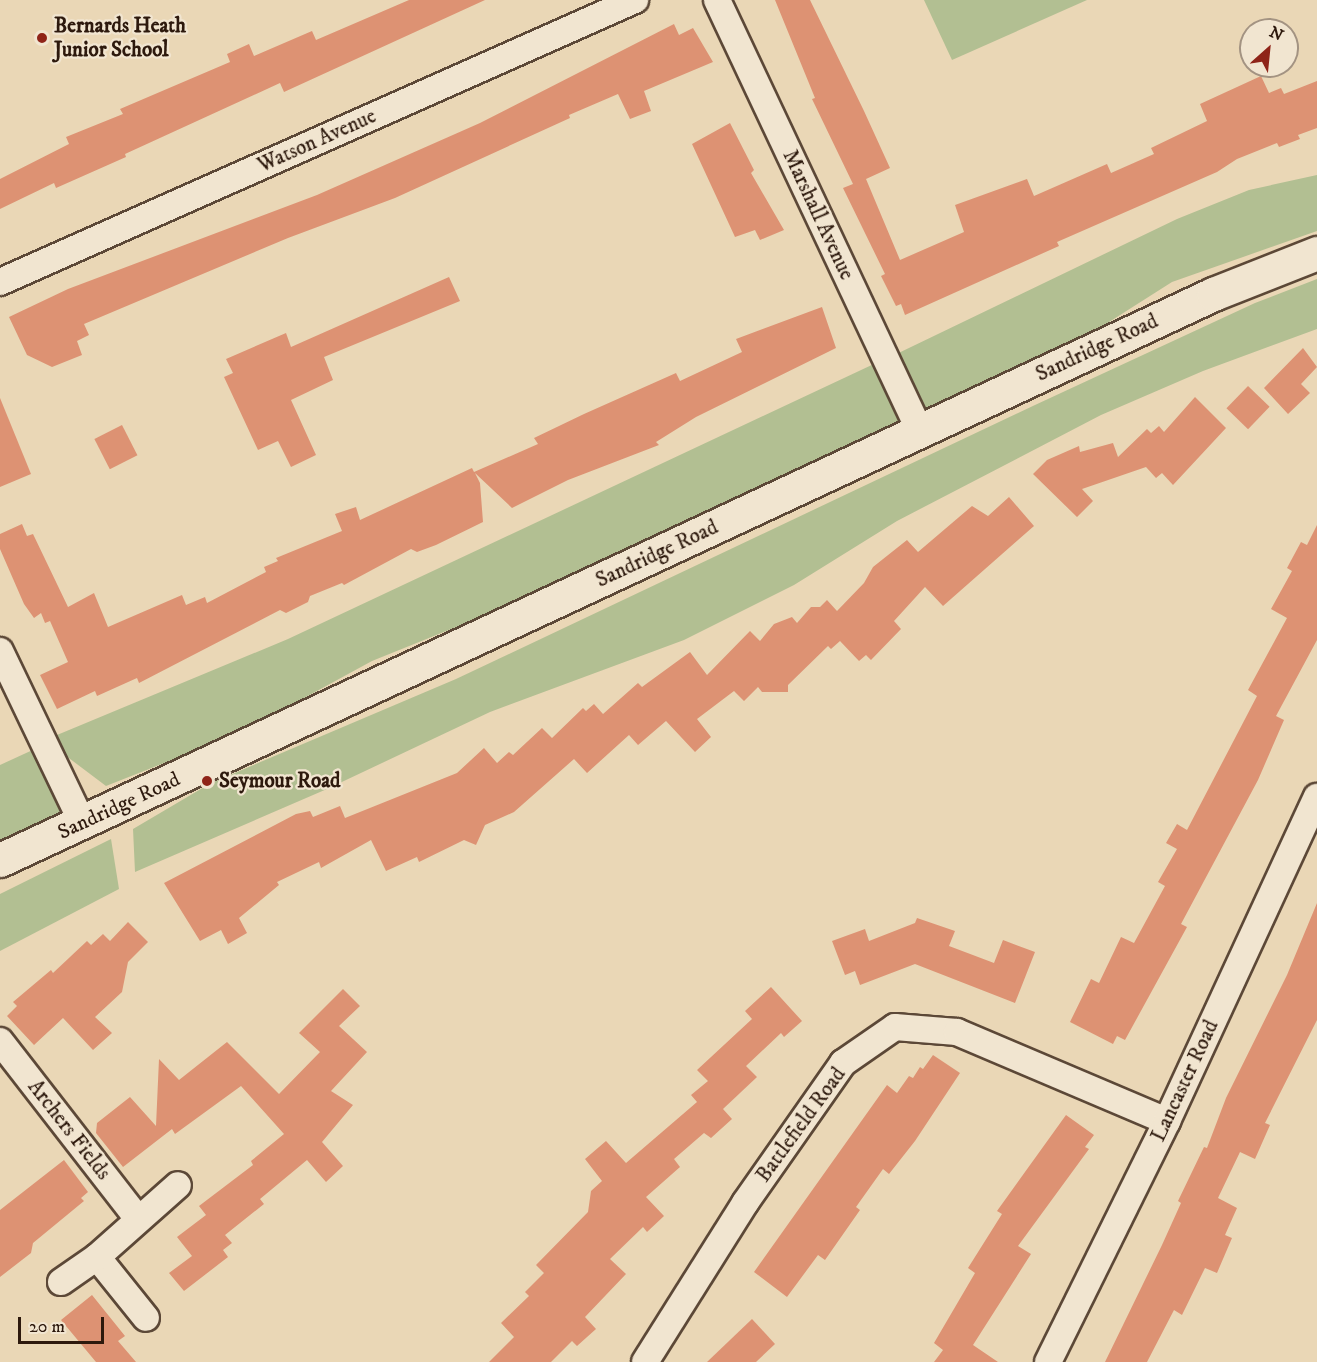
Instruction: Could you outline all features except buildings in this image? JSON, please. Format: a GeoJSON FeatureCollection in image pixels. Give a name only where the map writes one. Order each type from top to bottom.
{"type":"FeatureCollection","features":[{"type":"Feature","properties":{"kind":"main road","name":"Sandridge Road"},"geometry":{"type":"LineString","coordinates":[[0,860],[82,824],[1213,294],[1317,253]]}},
{"type":"Feature","properties":{"kind":"street","name":"Watson Avenue"},"geometry":{"type":"LineString","coordinates":[[0,282],[635,0]]}},
{"type":"Feature","properties":{"kind":"street","name":"Marshall Avenue"},"geometry":{"type":"LineString","coordinates":[[717,0],[919,430]]}},
{"type":"Feature","properties":{"kind":"street"},"geometry":{"type":"LineString","coordinates":[[0,651],[82,824]]}},
{"type":"Feature","properties":{"kind":"street","name":"Lancaster Road"},"geometry":{"type":"LineString","coordinates":[[1048,1362],[1167,1121],[1317,797]]}},
{"type":"Feature","properties":{"kind":"street","name":"Battlefield Road"},"geometry":{"type":"LineString","coordinates":[[645,1362],[745,1203],[843,1063],[895,1027],[957,1032],[1167,1121]]}},
{"type":"Feature","properties":{"kind":"street","name":"Archers Fields"},"geometry":{"type":"LineString","coordinates":[[0,1041],[138,1219]]}},
{"type":"Feature","properties":{"kind":"street"},"geometry":{"type":"LineString","coordinates":[[61,1282],[97,1257],[178,1185]]}},
{"type":"Feature","properties":{"kind":"street"},"geometry":{"type":"LineString","coordinates":[[97,1257],[146,1318]]}},
{"type":"Feature","properties":{"kind":"green space"},"geometry":{"type":"Polygon","coordinates":[[[924,0],[1087,0],[952,60],[924,0]]]}},
{"type":"Feature","properties":{"kind":"green space"},"geometry":{"type":"Polygon","coordinates":[[[1317,175],[1317,231],[1172,282],[1054,357],[919,430],[884,360],[1177,219],[1249,190],[1317,175]]]}},
{"type":"Feature","properties":{"kind":"green space"},"geometry":{"type":"Polygon","coordinates":[[[1317,279],[1317,329],[1203,371],[1101,415],[897,521],[794,585],[684,640],[490,712],[327,789],[135,872],[133,829],[211,783],[456,679],[1035,405],[1255,303],[1317,279]]]}},
{"type":"Feature","properties":{"kind":"green space"},"geometry":{"type":"Polygon","coordinates":[[[876,363],[909,425],[563,584],[372,661],[240,733],[106,786],[45,740],[288,639],[876,363]]]}},
{"type":"Feature","properties":{"kind":"green space"},"geometry":{"type":"Polygon","coordinates":[[[37,748],[70,814],[0,846],[0,765],[37,748]]]}},
{"type":"Feature","properties":{"kind":"green space"},"geometry":{"type":"Polygon","coordinates":[[[111,839],[119,889],[0,951],[0,894],[111,839]]]}},
{"type":"Feature","properties":{"kind":"place","name":"Bernards Heath Junior School"},"geometry":{"type":"Point","coordinates":[42,38]}},
{"type":"Feature","properties":{"kind":"place","name":"Seymour Road"},"geometry":{"type":"Point","coordinates":[207,781]}}]}
